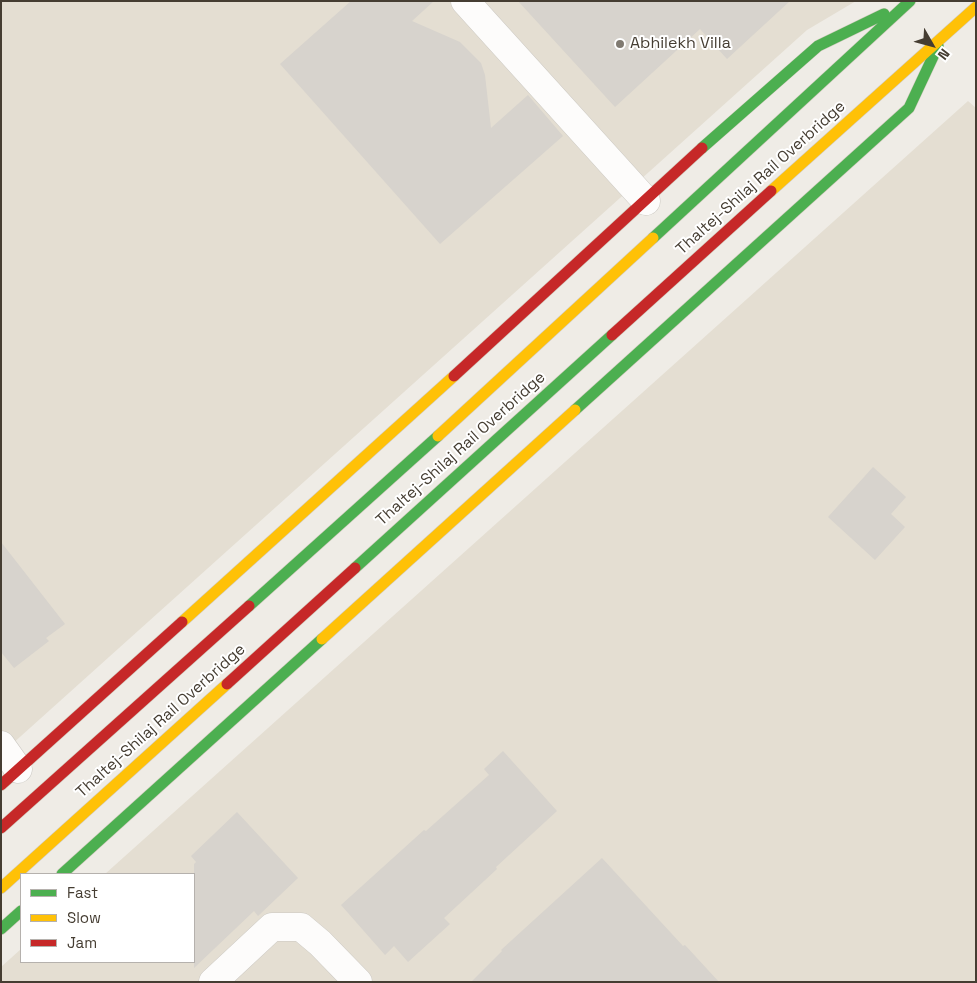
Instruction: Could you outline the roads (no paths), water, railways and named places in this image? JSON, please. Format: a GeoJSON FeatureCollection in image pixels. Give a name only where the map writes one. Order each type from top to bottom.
{"type":"FeatureCollection","features":[{"type":"Feature","properties":{"kind":"main road"},"geometry":{"type":"LineString","coordinates":[[10,777],[317,502],[646,200],[818,46],[910,1]]}},
{"type":"Feature","properties":{"kind":"main road","name":"Thaltej-Shilaj Rail Overbridge"},"geometry":{"type":"LineString","coordinates":[[1,828],[455,421],[910,1]]}},
{"type":"Feature","properties":{"kind":"main road","name":"Thaltej-Shilaj Rail Overbridge"},"geometry":{"type":"LineString","coordinates":[[1,888],[853,116],[976,7]]}},
{"type":"Feature","properties":{"kind":"main road"},"geometry":{"type":"LineString","coordinates":[[63,873],[909,108],[943,36]]}},
{"type":"Feature","properties":{"kind":"main road"},"geometry":{"type":"LineString","coordinates":[[1,930],[20,912]]}},
{"type":"Feature","properties":{"kind":"street"},"geometry":{"type":"LineString","coordinates":[[465,1],[646,200]]}},
{"type":"Feature","properties":{"kind":"street"},"geometry":{"type":"LineString","coordinates":[[1,745],[10,777]]}},
{"type":"Feature","properties":{"kind":"street"},"geometry":{"type":"LineString","coordinates":[[213,982],[272,927],[301,927],[320,942],[358,982]]}},
{"type":"Feature","properties":{"kind":"place","name":"Abhilekh Villa"},"geometry":{"type":"Point","coordinates":[620,44]}}]}
